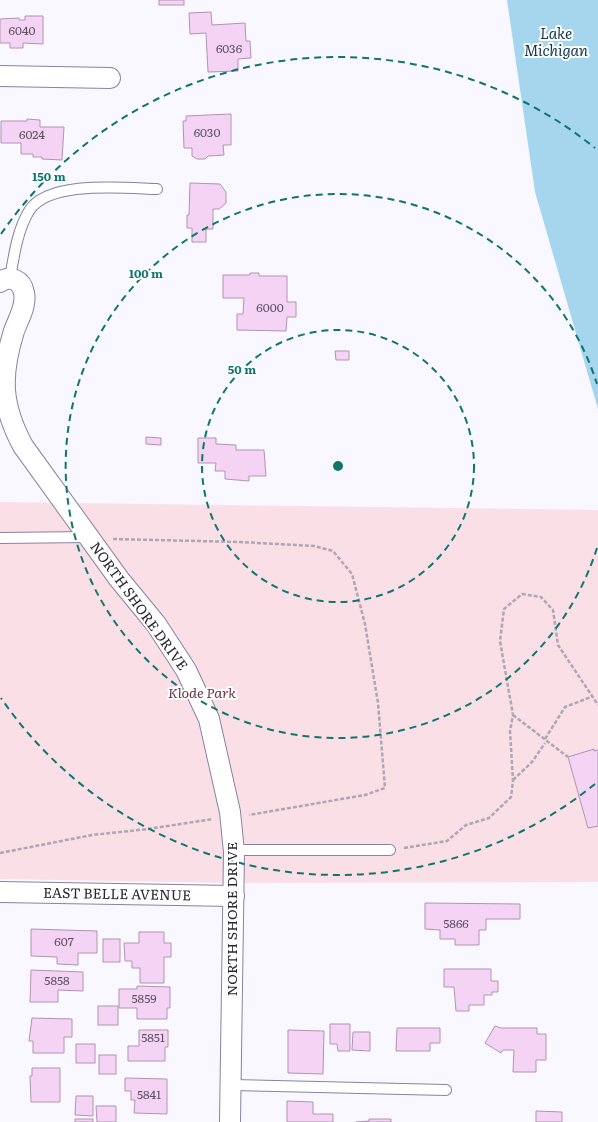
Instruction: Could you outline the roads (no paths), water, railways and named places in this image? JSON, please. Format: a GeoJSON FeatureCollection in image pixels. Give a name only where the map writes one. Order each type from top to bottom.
{"type":"FeatureCollection","features":[{"type":"Feature","properties":{"kind":"street"},"geometry":{"type":"LineString","coordinates":[[0,76],[110,78]]}},
{"type":"Feature","properties":{"kind":"street","name":"NORTH SHORE DRIVE"},"geometry":{"type":"LineString","coordinates":[[5,280],[17,280],[22,285],[24,302],[8,345],[1,372],[8,414],[13,428],[23,446],[89,537],[156,624],[186,670],[209,719],[230,817],[233,850],[234,896],[230,1122]]}},
{"type":"Feature","properties":{"kind":"street","name":"EAST BELLE AVENUE"},"geometry":{"type":"LineString","coordinates":[[0,892],[234,896]]}},
{"type":"Feature","properties":{"kind":"lane"},"geometry":{"type":"LineString","coordinates":[[5,280],[16,244],[30,210],[50,194],[77,188],[157,189]]}},
{"type":"Feature","properties":{"kind":"lane"},"geometry":{"type":"LineString","coordinates":[[0,538],[89,537]]}},
{"type":"Feature","properties":{"kind":"lane"},"geometry":{"type":"LineString","coordinates":[[233,850],[390,850]]}},
{"type":"Feature","properties":{"kind":"lane"},"geometry":{"type":"LineString","coordinates":[[231,1085],[446,1090]]}},
{"type":"Feature","properties":{"kind":"water","name":"Lake Michigan"},"geometry":{"type":"Polygon","coordinates":[[[507,0],[598,0],[598,409],[535,192],[507,0]]]}},
{"type":"Feature","properties":{"kind":"park label","name":"Klode Park"},"geometry":{"type":"Point","coordinates":[202,693]}}]}
